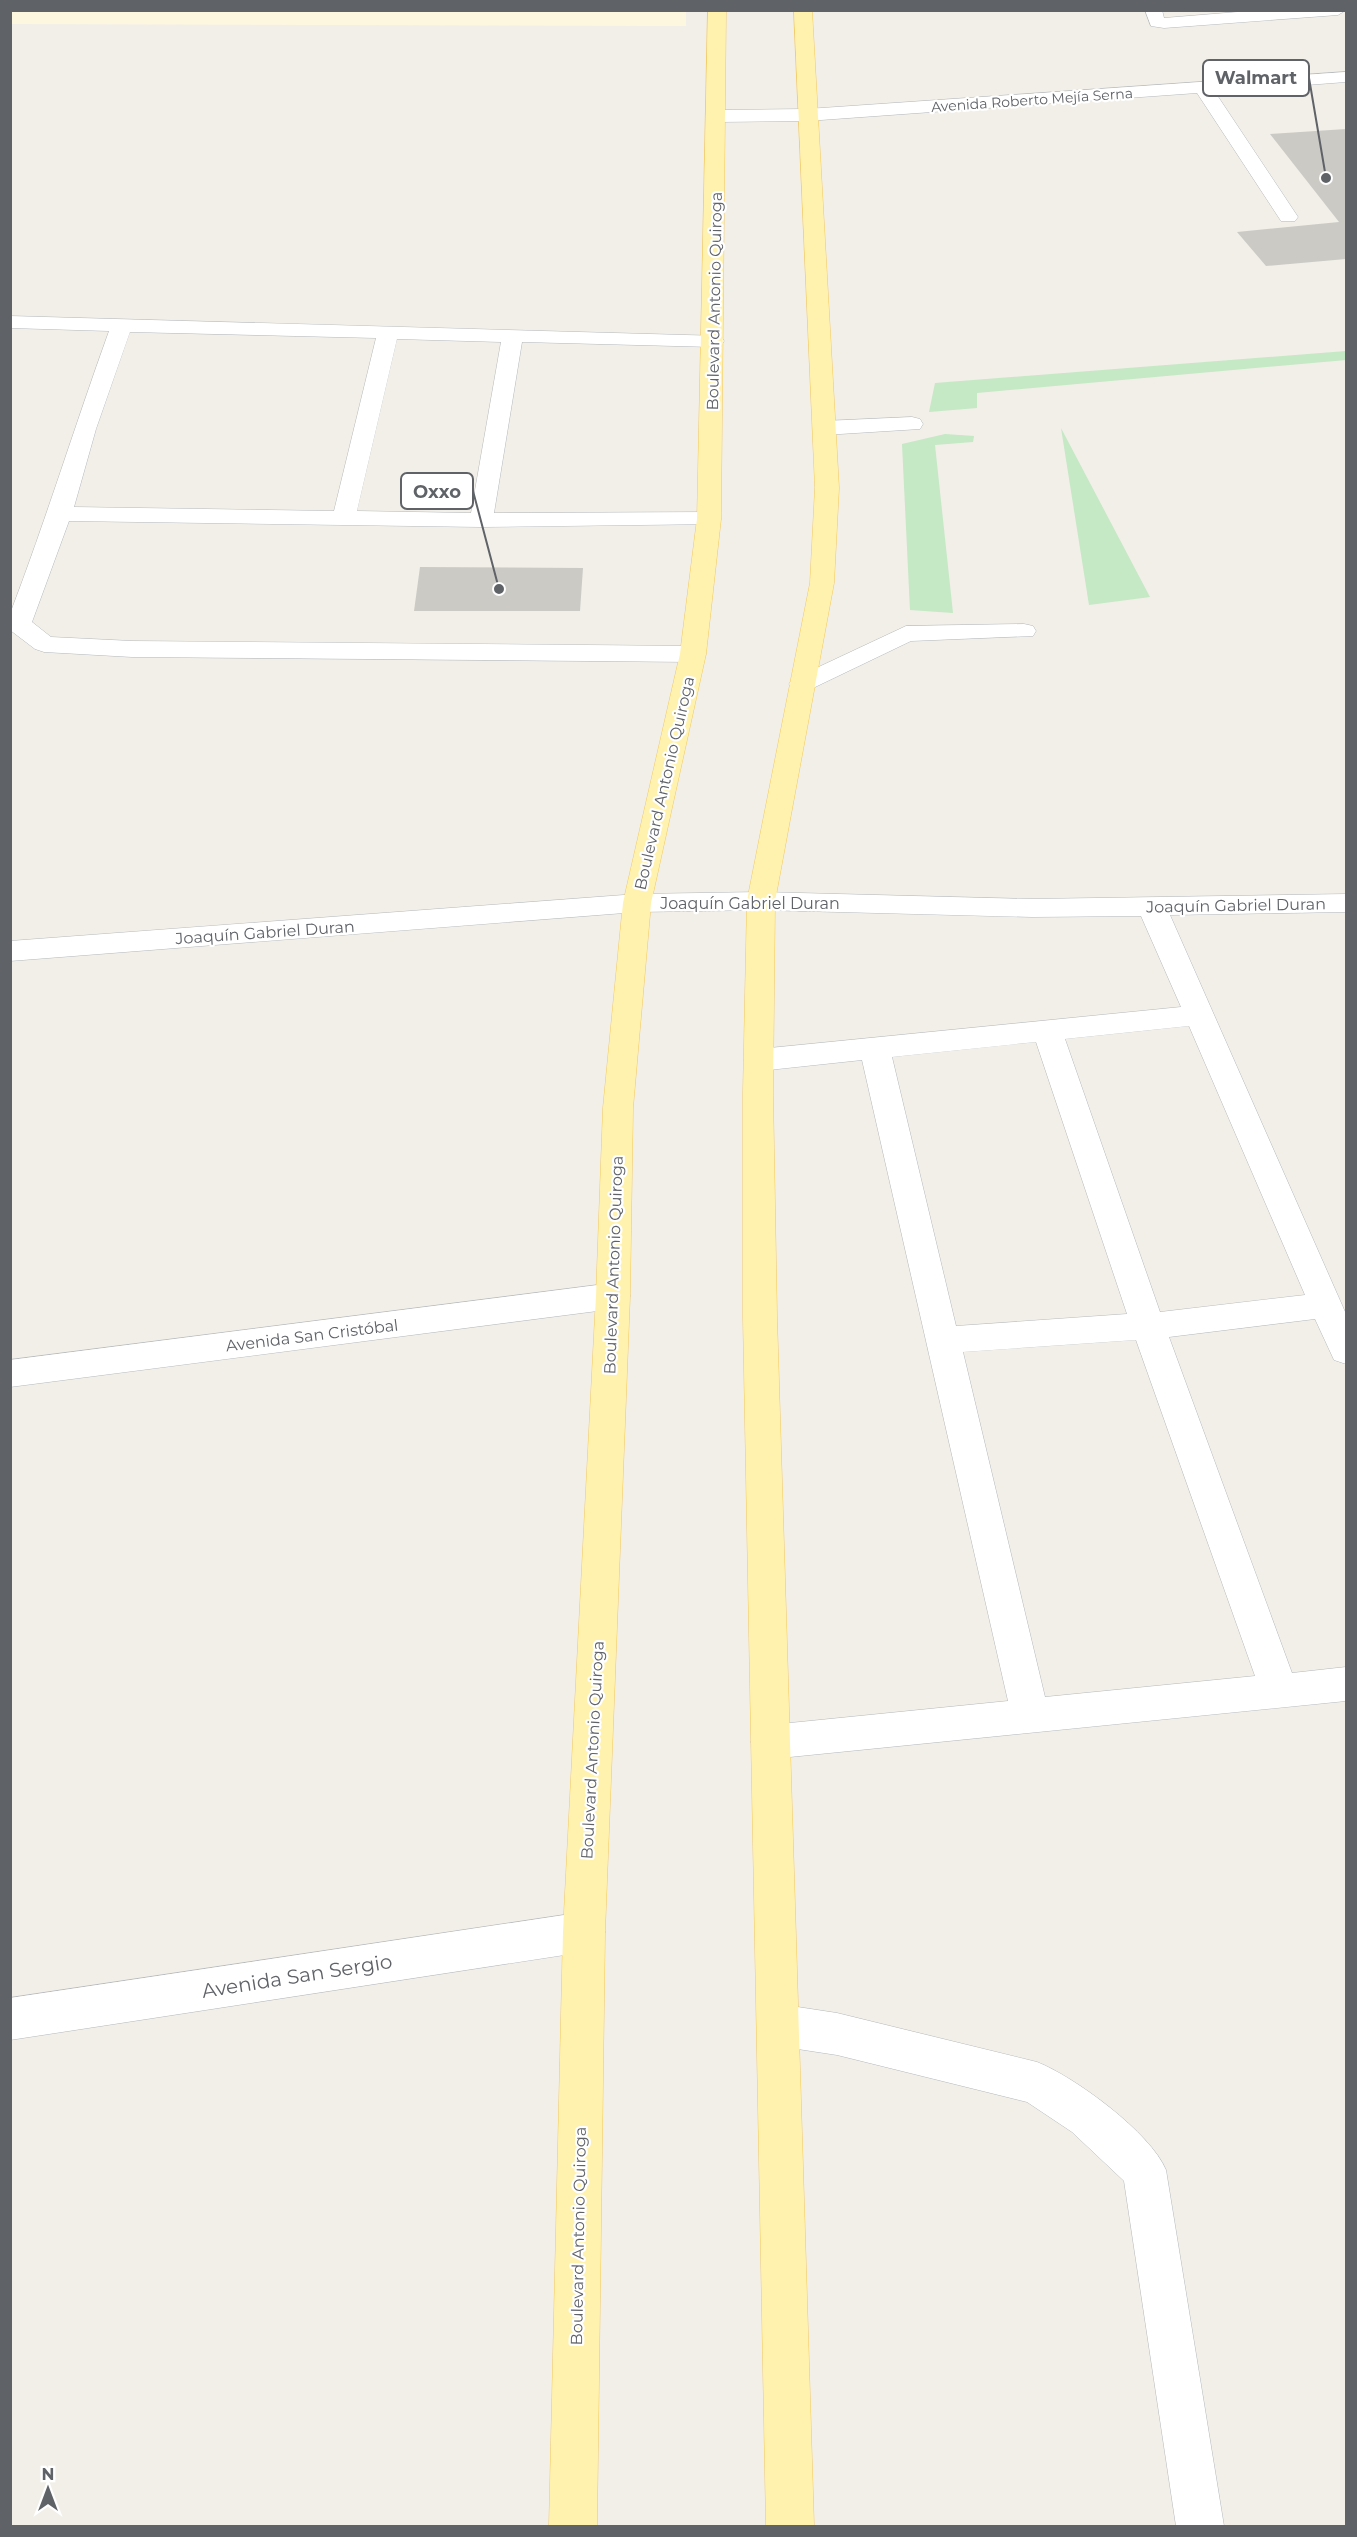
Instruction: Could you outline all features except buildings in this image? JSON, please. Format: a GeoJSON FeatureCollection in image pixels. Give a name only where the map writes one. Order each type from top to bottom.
{"type":"FeatureCollection","features":[{"type":"Feature","properties":{"kind":"main road","name":"Boulevard Antonio Quiroga"},"geometry":{"type":"LineString","coordinates":[[573,2526],[584,1932],[613,1296],[618,1108],[637,903],[693,654],[709,519],[717,10]]}},
{"type":"Feature","properties":{"kind":"main road"},"geometry":{"type":"LineString","coordinates":[[790,2526],[760,1317],[759,1060],[761,901],[822,583],[827,488],[803,10]]}},
{"type":"Feature","properties":{"kind":"street"},"geometry":{"type":"LineString","coordinates":[[1153,10],[1157,22],[1164,23],[1338,10]]}},
{"type":"Feature","properties":{"kind":"street","name":"Avenida Roberto Mejía Serna"},"geometry":{"type":"LineString","coordinates":[[717,116],[807,116],[1347,78]]}},
{"type":"Feature","properties":{"kind":"street"},"geometry":{"type":"LineString","coordinates":[[1203,88],[1288,217]]}},
{"type":"Feature","properties":{"kind":"street"},"geometry":{"type":"LineString","coordinates":[[10,322],[713,341]]}},
{"type":"Feature","properties":{"kind":"street"},"geometry":{"type":"LineString","coordinates":[[122,326],[85,429],[60,514],[19,624],[44,644],[132,649],[693,654]]}},
{"type":"Feature","properties":{"kind":"street"},"geometry":{"type":"LineString","coordinates":[[344,518],[388,332]]}},
{"type":"Feature","properties":{"kind":"street"},"geometry":{"type":"LineString","coordinates":[[481,520],[513,335]]}},
{"type":"Feature","properties":{"kind":"street"},"geometry":{"type":"LineString","coordinates":[[824,428],[912,424]]}},
{"type":"Feature","properties":{"kind":"street"},"geometry":{"type":"LineString","coordinates":[[60,514],[481,520],[709,519]]}},
{"type":"Feature","properties":{"kind":"street"},"geometry":{"type":"LineString","coordinates":[[802,684],[906,634],[1024,631]]}},
{"type":"Feature","properties":{"kind":"street","name":"Joaquín Gabriel Duran"},"geometry":{"type":"LineString","coordinates":[[10,951],[637,903],[761,901],[1032,908],[1347,903]]}},
{"type":"Feature","properties":{"kind":"street"},"geometry":{"type":"LineString","coordinates":[[1152,907],[1347,1351]]}},
{"type":"Feature","properties":{"kind":"street"},"geometry":{"type":"LineString","coordinates":[[759,1060],[1200,1015]]}},
{"type":"Feature","properties":{"kind":"street"},"geometry":{"type":"LineString","coordinates":[[1047,1032],[1148,1326],[1279,1690]]}},
{"type":"Feature","properties":{"kind":"street"},"geometry":{"type":"LineString","coordinates":[[875,1049],[1030,1714]]}},
{"type":"Feature","properties":{"kind":"street","name":"Avenida San Cristóbal"},"geometry":{"type":"LineString","coordinates":[[10,1374],[613,1296]]}},
{"type":"Feature","properties":{"kind":"street"},"geometry":{"type":"LineString","coordinates":[[942,1340],[1148,1326],[1326,1305]]}},
{"type":"Feature","properties":{"kind":"street"},"geometry":{"type":"LineString","coordinates":[[771,1742],[1030,1714],[1347,1684]]}},
{"type":"Feature","properties":{"kind":"street","name":"Avenida San Sergio"},"geometry":{"type":"LineString","coordinates":[[10,2019],[584,1932]]}},
{"type":"Feature","properties":{"kind":"street"},"geometry":{"type":"LineString","coordinates":[[778,2025],[837,2034],[1037,2083],[1087,2117],[1144,2170],[1200,2526]]}},
{"type":"Feature","properties":{"kind":"shaded area"},"geometry":{"type":"Polygon","coordinates":[[[11,10],[686,10],[686,26],[11,24],[11,10]]]}},
{"type":"Feature","properties":{"kind":"green space"},"geometry":{"type":"Polygon","coordinates":[[[1346,351],[1346,360],[977,393],[977,408],[929,412],[935,383],[1346,351]]]}},
{"type":"Feature","properties":{"kind":"green space"},"geometry":{"type":"Polygon","coordinates":[[[1061,428],[1150,597],[1089,605],[1061,428]]]}},
{"type":"Feature","properties":{"kind":"green space"},"geometry":{"type":"Polygon","coordinates":[[[945,434],[974,436],[973,442],[935,445],[953,613],[910,610],[902,444],[945,434]]]}},
{"type":"Feature","properties":{"kind":"place","name":"Walmart"},"geometry":{"type":"Point","coordinates":[1326,178]}},
{"type":"Feature","properties":{"kind":"place","name":"Oxxo"},"geometry":{"type":"Point","coordinates":[499,589]}}]}
